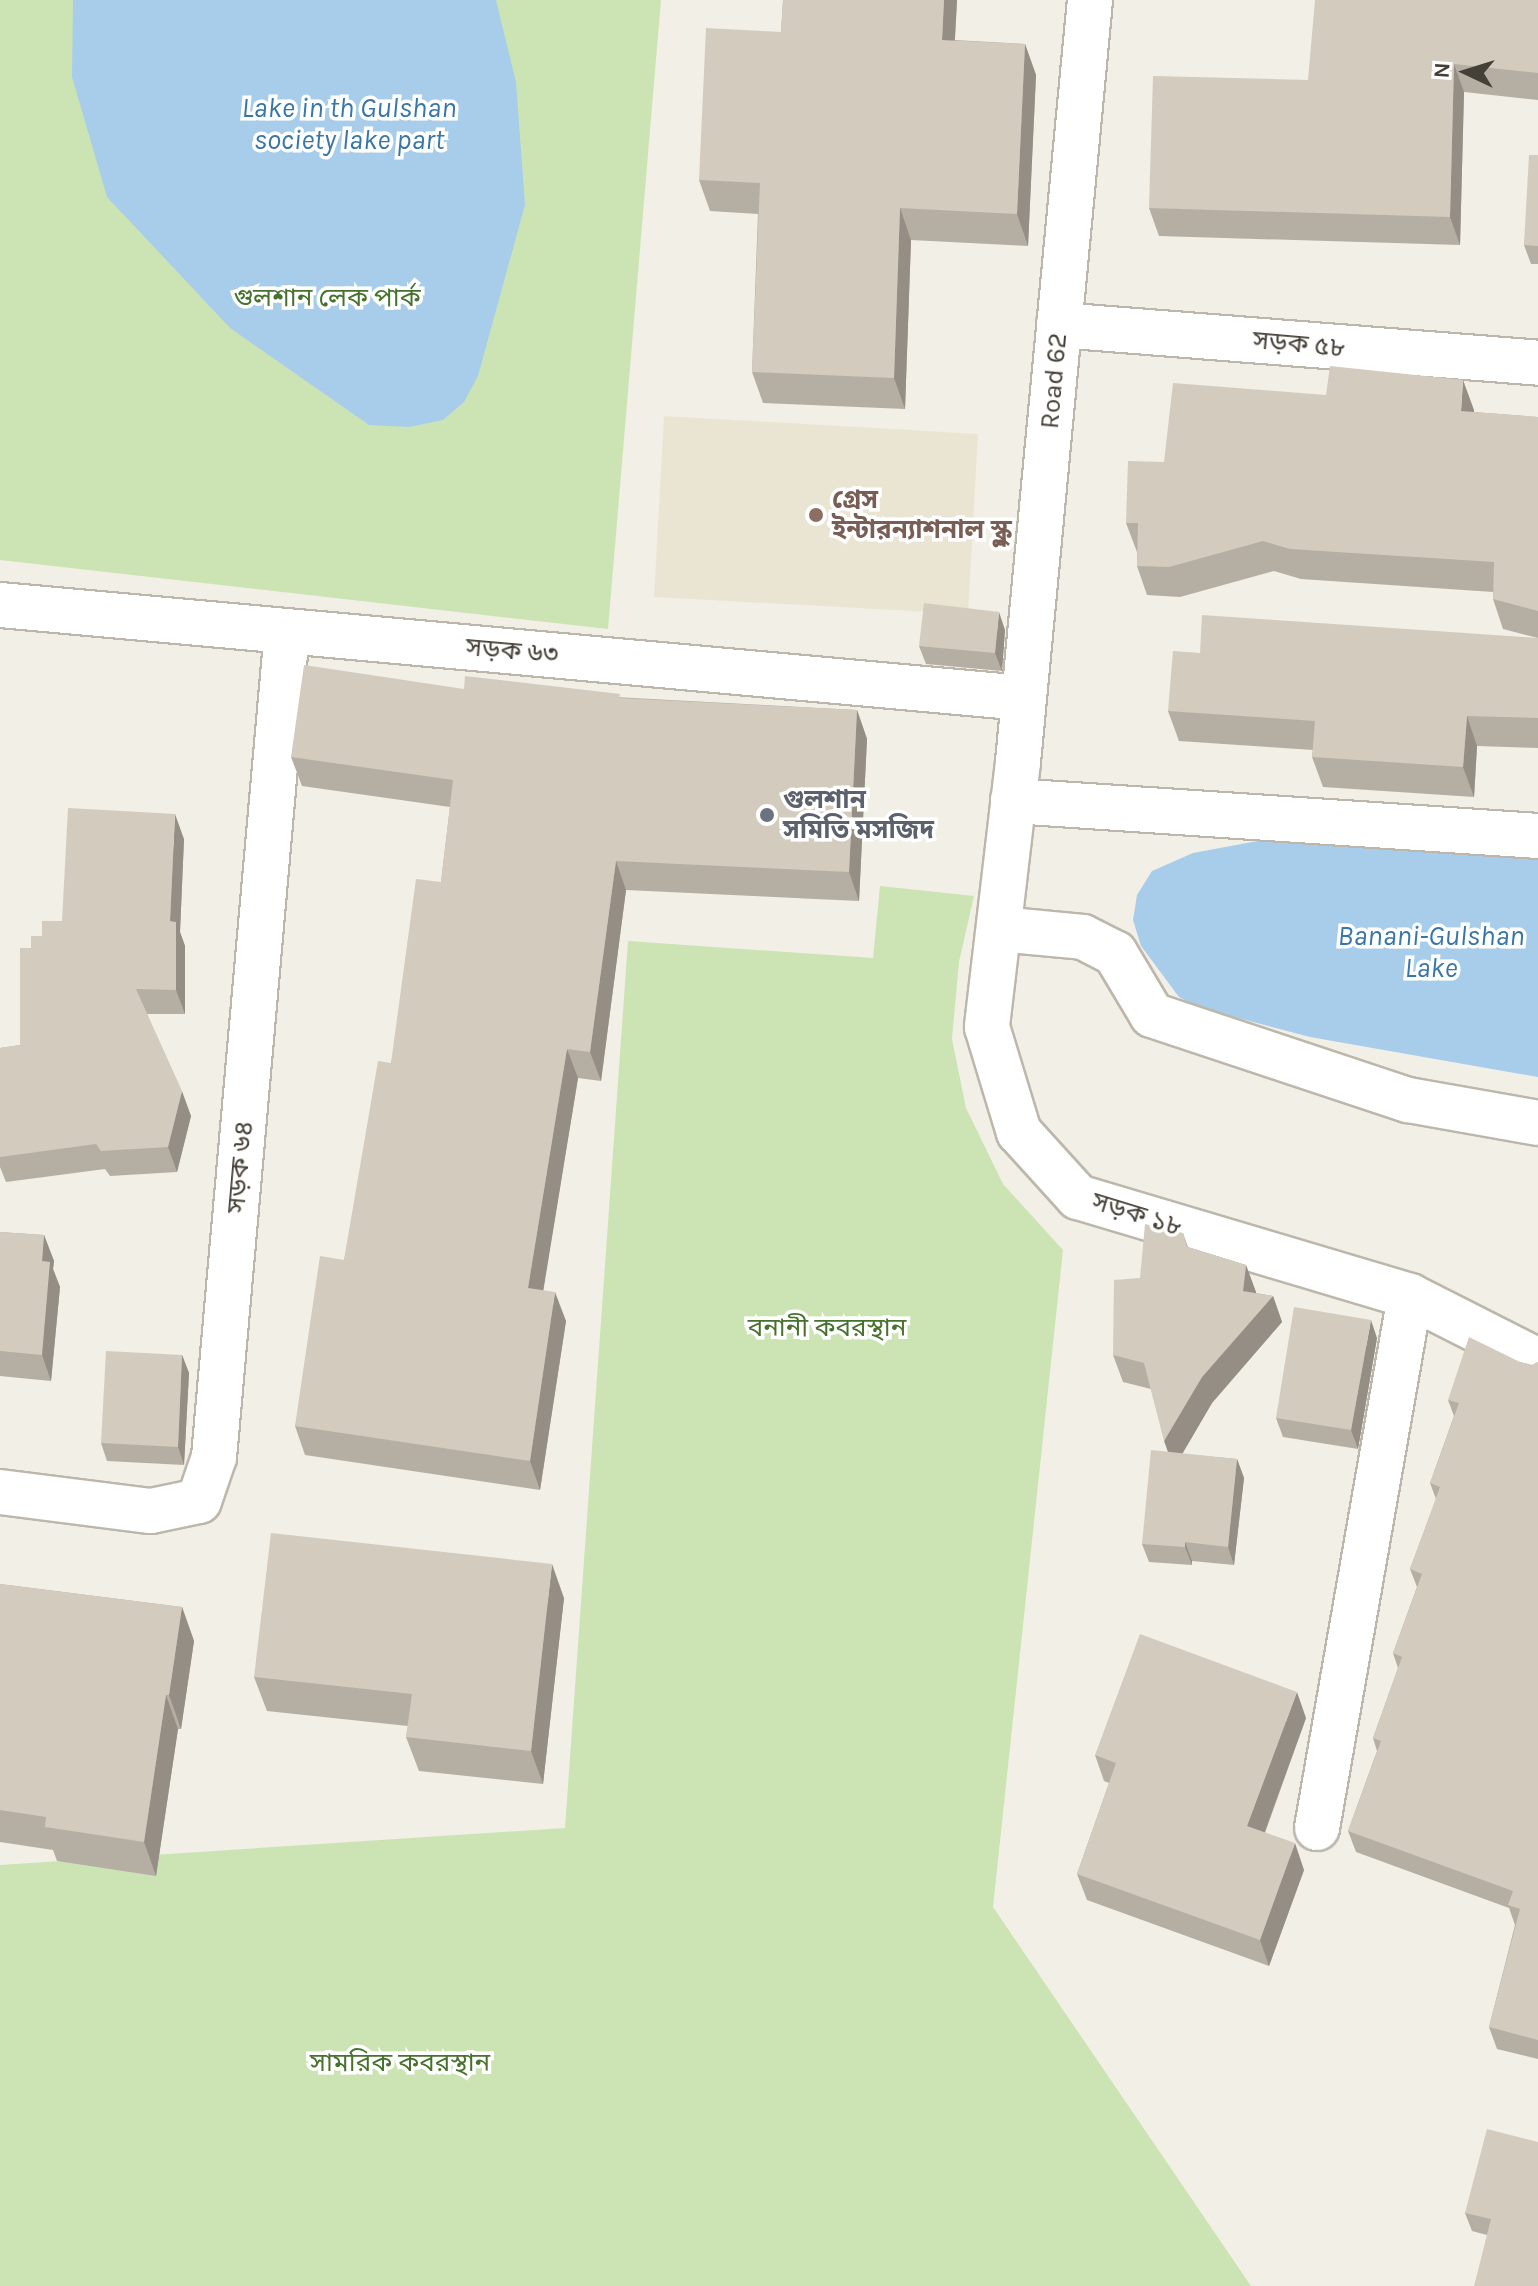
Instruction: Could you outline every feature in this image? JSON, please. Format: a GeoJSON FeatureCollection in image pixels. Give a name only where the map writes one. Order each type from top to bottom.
{"type":"FeatureCollection","features":[{"type":"Feature","properties":{"kind":"street","name":"Road 62"},"geometry":{"type":"LineString","coordinates":[[1016,782],[1090,0]]}},
{"type":"Feature","properties":{"kind":"street","name":"সড়ক ৫৮"},"geometry":{"type":"LineString","coordinates":[[1059,325],[1538,363]]}},
{"type":"Feature","properties":{"kind":"street","name":"সড়ক ৬৩"},"geometry":{"type":"LineString","coordinates":[[0,605],[1024,698]]}},
{"type":"Feature","properties":{"kind":"street","name":"সড়ক ৬৪"},"geometry":{"type":"LineString","coordinates":[[0,1492],[151,1511],[199,1501],[214,1457],[287,631]]}},
{"type":"Feature","properties":{"kind":"street"},"geometry":{"type":"LineString","coordinates":[[1016,782],[1538,836]]}},
{"type":"Feature","properties":{"kind":"street","name":"সড়ক ১৮"},"geometry":{"type":"LineString","coordinates":[[1016,782],[987,1027],[1019,1132],[1078,1197],[1410,1296],[1538,1361]]}},
{"type":"Feature","properties":{"kind":"street"},"geometry":{"type":"LineString","coordinates":[[999,929],[1083,937],[1115,953],[1152,1015],[1408,1100],[1538,1123]]}},
{"type":"Feature","properties":{"kind":"street"},"geometry":{"type":"LineString","coordinates":[[1317,1828],[1410,1296]]}},
{"type":"Feature","properties":{"kind":"shaded area","name":"গ্রেস ইন্টারন্যাশনাল স্কুল"},"geometry":{"type":"Polygon","coordinates":[[[664,416],[978,434],[968,614],[654,597],[664,416]]]}},
{"type":"Feature","properties":{"kind":"green space","name":"গুলশান লেক পার্ক"},"geometry":{"type":"Polygon","coordinates":[[[0,0],[661,0],[608,629],[0,560],[0,0]]]}},
{"type":"Feature","properties":{"kind":"green space","name":"বনানী কবরস্থান"},"geometry":{"type":"Polygon","coordinates":[[[880,886],[974,896],[959,962],[952,1039],[966,1108],[1003,1184],[1063,1250],[993,1907],[1251,2286],[0,2286],[0,1865],[565,1828],[628,941],[873,958],[880,886]]]}},
{"type":"Feature","properties":{"kind":"water","name":"Lake in th Gulshan society lake part"},"geometry":{"type":"Polygon","coordinates":[[[73,0],[496,0],[516,82],[525,205],[478,376],[464,402],[443,420],[409,427],[369,425],[230,328],[107,197],[72,77],[73,0]]]}},
{"type":"Feature","properties":{"kind":"water","name":"Banani-Gulshan Lake"},"geometry":{"type":"Polygon","coordinates":[[[1263,840],[1538,853],[1538,1077],[1310,1037],[1200,1008],[1179,997],[1141,946],[1133,920],[1137,895],[1152,871],[1193,853],[1263,840]]]}},
{"type":"Feature","properties":{"kind":"building"},"geometry":{"type":"Polygon","coordinates":[[[783,0],[944,0],[942,40],[1025,44],[1017,214],[900,208],[894,378],[752,372],[760,183],[699,180],[706,28],[781,32],[783,0]]]}},
{"type":"Feature","properties":{"kind":"building"},"geometry":{"type":"Polygon","coordinates":[[[1315,0],[1538,0],[1538,73],[1454,64],[1450,217],[1149,208],[1153,76],[1308,80],[1315,0]]]}},
{"type":"Feature","properties":{"kind":"building"},"geometry":{"type":"Polygon","coordinates":[[[1529,155],[1538,155],[1538,246],[1524,245],[1529,155]]]}},
{"type":"Feature","properties":{"kind":"building"},"geometry":{"type":"Polygon","coordinates":[[[1330,366],[1463,380],[1461,411],[1538,417],[1538,611],[1493,599],[1494,562],[1290,549],[1263,541],[1169,567],[1137,566],[1138,523],[1126,523],[1128,461],[1164,462],[1173,383],[1326,395],[1330,366]]]}},
{"type":"Feature","properties":{"kind":"building"},"geometry":{"type":"Polygon","coordinates":[[[924,603],[999,612],[995,653],[919,646],[924,603]]]}},
{"type":"Feature","properties":{"kind":"building"},"geometry":{"type":"Polygon","coordinates":[[[1202,615],[1538,638],[1538,718],[1467,716],[1463,767],[1312,757],[1315,721],[1168,711],[1173,651],[1200,653],[1202,615]]]}},
{"type":"Feature","properties":{"kind":"building"},"geometry":{"type":"Polygon","coordinates":[[[304,665],[464,689],[465,676],[620,694],[619,698],[857,710],[849,872],[616,861],[590,1052],[567,1049],[528,1288],[555,1292],[530,1461],[295,1426],[320,1256],[344,1260],[378,1061],[391,1063],[416,879],[441,882],[453,780],[291,757],[304,665]]]}},
{"type":"Feature","properties":{"kind":"building"},"geometry":{"type":"Polygon","coordinates":[[[68,808],[175,814],[170,921],[176,922],[176,990],[136,989],[182,1091],[168,1147],[101,1151],[96,1144],[0,1157],[0,1048],[20,1045],[20,948],[31,948],[31,936],[42,936],[42,921],[62,921],[68,808]]]}},
{"type":"Feature","properties":{"kind":"building"},"geometry":{"type":"Polygon","coordinates":[[[1145,1224],[1183,1233],[1187,1247],[1246,1265],[1243,1291],[1273,1296],[1202,1377],[1164,1441],[1144,1363],[1113,1355],[1114,1280],[1140,1278],[1145,1224]]]}},
{"type":"Feature","properties":{"kind":"building"},"geometry":{"type":"Polygon","coordinates":[[[0,1232],[44,1235],[42,1261],[50,1262],[42,1355],[0,1351],[0,1232]]]}},
{"type":"Feature","properties":{"kind":"building"},"geometry":{"type":"Polygon","coordinates":[[[1294,1307],[1371,1320],[1351,1430],[1276,1418],[1294,1307]]]}},
{"type":"Feature","properties":{"kind":"building"},"geometry":{"type":"Polygon","coordinates":[[[1469,1337],[1520,1362],[1532,1365],[1538,1362],[1538,2040],[1489,2027],[1520,1909],[1508,1905],[1513,1891],[1348,1831],[1381,1741],[1373,1738],[1402,1657],[1393,1653],[1422,1574],[1410,1569],[1440,1487],[1430,1483],[1459,1403],[1448,1400],[1469,1337]]]}},
{"type":"Feature","properties":{"kind":"building"},"geometry":{"type":"Polygon","coordinates":[[[106,1351],[182,1355],[178,1447],[101,1443],[106,1351]]]}},
{"type":"Feature","properties":{"kind":"building"},"geometry":{"type":"Polygon","coordinates":[[[1151,1450],[1237,1459],[1228,1547],[1185,1542],[1185,1547],[1142,1544],[1151,1450]]]}},
{"type":"Feature","properties":{"kind":"building"},"geometry":{"type":"Polygon","coordinates":[[[271,1533],[552,1564],[531,1751],[406,1737],[412,1694],[254,1677],[271,1533]]]}},
{"type":"Feature","properties":{"kind":"building"},"geometry":{"type":"Polygon","coordinates":[[[0,1584],[182,1607],[144,1842],[45,1827],[46,1817],[0,1810],[0,1584]]]}},
{"type":"Feature","properties":{"kind":"building"},"geometry":{"type":"Polygon","coordinates":[[[1140,1634],[1297,1692],[1247,1826],[1295,1843],[1260,1940],[1077,1874],[1116,1763],[1095,1755],[1140,1634]]]}},
{"type":"Feature","properties":{"kind":"building"},"geometry":{"type":"Polygon","coordinates":[[[1487,2129],[1538,2142],[1538,2286],[1474,2286],[1491,2219],[1465,2213],[1487,2129]]]}},
{"type":"Feature","properties":{"kind":"place","name":"গ্রেস ইন্টারন্যাশনাল স্কুল"},"geometry":{"type":"Point","coordinates":[816,515]}},
{"type":"Feature","properties":{"kind":"place","name":"গুলশান সমিতি মসজিদ"},"geometry":{"type":"Point","coordinates":[767,815]}},
{"type":"Feature","properties":{"kind":"park label","name":"সামরিক কবরস্থান"},"geometry":{"type":"Point","coordinates":[400,2063]}}]}
